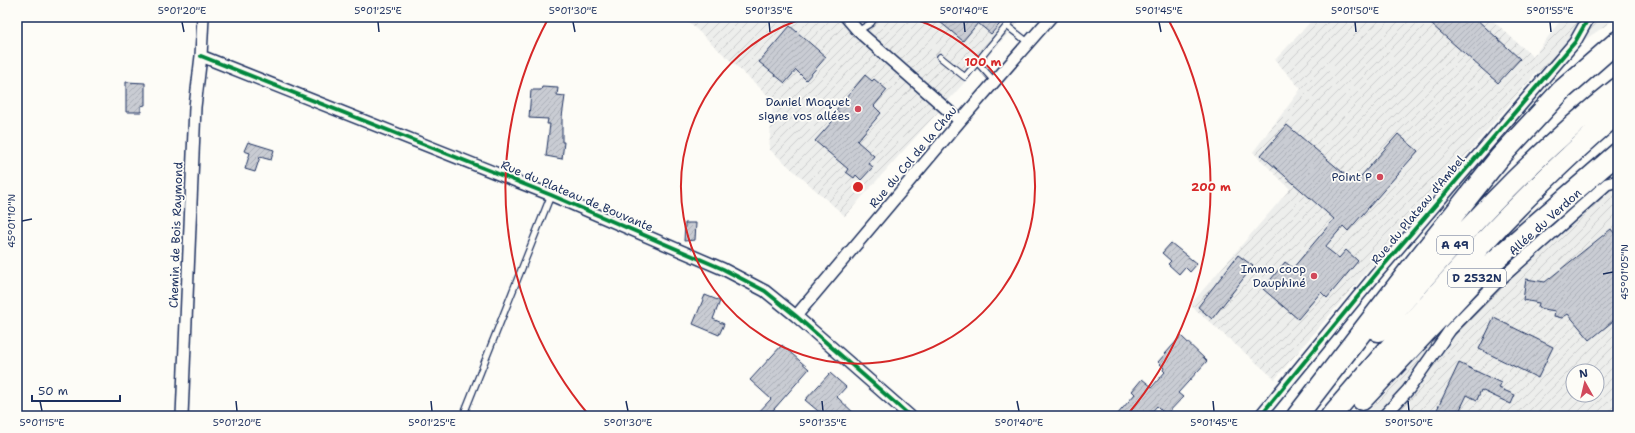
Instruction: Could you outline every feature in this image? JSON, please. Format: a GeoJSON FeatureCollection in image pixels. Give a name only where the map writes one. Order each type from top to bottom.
{"type":"FeatureCollection","features":[{"type":"Feature","properties":{"kind":"highway"},"geometry":{"type":"LineString","coordinates":[[1297,416],[1411,268],[1500,157],[1562,91],[1618,41]]}},
{"type":"Feature","properties":{"kind":"highway","name":"A 49"},"geometry":{"type":"LineString","coordinates":[[1306,416],[1387,321],[1501,194],[1572,127],[1618,88]]}},
{"type":"Feature","properties":{"kind":"highway","name":"A 49"},"geometry":{"type":"LineString","coordinates":[[1332,416],[1454,274],[1501,224],[1548,176],[1618,113]]}},
{"type":"Feature","properties":{"kind":"highway","name":"D 2532N"},"geometry":{"type":"LineString","coordinates":[[1347,416],[1486,268],[1618,153]]}},
{"type":"Feature","properties":{"kind":"street","name":"Chemin de Bois Raymond"},"geometry":{"type":"LineString","coordinates":[[182,416],[195,107],[201,56],[203,17]]}},
{"type":"Feature","properties":{"kind":"street"},"geometry":{"type":"LineString","coordinates":[[846,17],[858,31],[960,121]]}},
{"type":"Feature","properties":{"kind":"street","name":"Rue du Col de la Chau"},"geometry":{"type":"LineString","coordinates":[[796,316],[960,121],[996,82],[1051,17]]}},
{"type":"Feature","properties":{"kind":"street","name":"Rue du Plateau d'Ambel"},"geometry":{"type":"LineString","coordinates":[[1260,416],[1378,272],[1575,42],[1589,17]]}},
{"type":"Feature","properties":{"kind":"street","name":"Rue du Plateau de Bouvante"},"geometry":{"type":"LineString","coordinates":[[201,56],[551,195],[723,269],[765,291],[796,316],[910,416]]}},
{"type":"Feature","properties":{"kind":"street","name":"Allée du Verdon"},"geometry":{"type":"LineString","coordinates":[[1384,416],[1408,390],[1450,330],[1495,284],[1607,184],[1618,181]]}},
{"type":"Feature","properties":{"kind":"lane"},"geometry":{"type":"LineString","coordinates":[[858,31],[871,23],[875,17]]}},
{"type":"Feature","properties":{"kind":"lane"},"geometry":{"type":"LineString","coordinates":[[940,57],[965,78],[1014,17]]}},
{"type":"Feature","properties":{"kind":"lane"},"geometry":{"type":"LineString","coordinates":[[1007,26],[1029,42]]}},
{"type":"Feature","properties":{"kind":"lane"},"geometry":{"type":"LineString","coordinates":[[977,62],[996,82]]}},
{"type":"Feature","properties":{"kind":"lane"},"geometry":{"type":"LineString","coordinates":[[462,416],[551,195]]}},
{"type":"Feature","properties":{"kind":"shaded area"},"geometry":{"type":"Polygon","coordinates":[[[683,17],[1023,17],[845,216],[769,149],[773,100],[683,17]]]}},
{"type":"Feature","properties":{"kind":"shaded area"},"geometry":{"type":"Polygon","coordinates":[[[1315,17],[1489,17],[1533,57],[1563,17],[1618,17],[1535,74],[1275,379],[1190,305],[1290,189],[1253,152],[1301,89],[1275,60],[1315,17]]]}},
{"type":"Feature","properties":{"kind":"shaded area"},"geometry":{"type":"Polygon","coordinates":[[[1618,166],[1618,416],[1365,416],[1478,290],[1618,166]]]}},
{"type":"Feature","properties":{"kind":"building"},"geometry":{"type":"Polygon","coordinates":[[[934,17],[1006,17],[991,34],[978,23],[963,41],[934,17]]]}},
{"type":"Feature","properties":{"kind":"building"},"geometry":{"type":"Polygon","coordinates":[[[1423,17],[1474,17],[1520,59],[1498,83],[1423,17]]]}},
{"type":"Feature","properties":{"kind":"building"},"geometry":{"type":"Polygon","coordinates":[[[790,26],[826,57],[806,80],[796,70],[785,83],[759,62],[790,26]]]}},
{"type":"Feature","properties":{"kind":"building"},"geometry":{"type":"Polygon","coordinates":[[[865,75],[872,81],[874,79],[887,90],[874,106],[881,113],[857,141],[874,156],[868,163],[873,167],[861,180],[856,175],[854,178],[846,172],[848,169],[815,141],[840,113],[836,110],[865,75]]]}},
{"type":"Feature","properties":{"kind":"building"},"geometry":{"type":"Polygon","coordinates":[[[126,82],[145,83],[145,105],[141,106],[141,112],[126,112],[126,82]]]}},
{"type":"Feature","properties":{"kind":"building"},"geometry":{"type":"Polygon","coordinates":[[[542,87],[558,88],[557,95],[565,96],[562,117],[562,142],[564,142],[562,159],[546,156],[550,124],[547,124],[548,119],[529,118],[531,90],[541,90],[542,87]]]}},
{"type":"Feature","properties":{"kind":"building"},"geometry":{"type":"Polygon","coordinates":[[[1287,125],[1355,183],[1398,134],[1418,151],[1348,231],[1343,226],[1325,247],[1339,258],[1346,250],[1358,261],[1327,298],[1321,292],[1298,319],[1263,289],[1285,262],[1293,268],[1334,219],[1261,155],[1287,125]]]}},
{"type":"Feature","properties":{"kind":"building"},"geometry":{"type":"Polygon","coordinates":[[[248,142],[274,150],[271,160],[260,157],[255,172],[245,169],[250,153],[244,151],[248,142]]]}},
{"type":"Feature","properties":{"kind":"building"},"geometry":{"type":"Polygon","coordinates":[[[685,223],[696,223],[695,240],[684,241],[685,223]]]}},
{"type":"Feature","properties":{"kind":"building"},"geometry":{"type":"Polygon","coordinates":[[[1611,229],[1618,238],[1618,317],[1590,340],[1568,314],[1562,318],[1554,316],[1555,311],[1538,308],[1539,303],[1523,300],[1526,279],[1545,282],[1611,229]]]}},
{"type":"Feature","properties":{"kind":"building"},"geometry":{"type":"Polygon","coordinates":[[[1171,243],[1197,264],[1190,272],[1185,267],[1179,274],[1168,264],[1171,261],[1162,253],[1171,243]]]}},
{"type":"Feature","properties":{"kind":"building"},"geometry":{"type":"Polygon","coordinates":[[[1238,255],[1253,266],[1212,319],[1198,307],[1238,255]]]}},
{"type":"Feature","properties":{"kind":"building"},"geometry":{"type":"Polygon","coordinates":[[[705,295],[720,301],[713,319],[724,324],[719,335],[693,324],[705,295]]]}},
{"type":"Feature","properties":{"kind":"building"},"geometry":{"type":"Polygon","coordinates":[[[1494,318],[1553,347],[1538,378],[1479,349],[1494,318]]]}},
{"type":"Feature","properties":{"kind":"building"},"geometry":{"type":"Polygon","coordinates":[[[1181,336],[1207,361],[1178,393],[1183,397],[1166,415],[1157,406],[1148,416],[1116,416],[1135,394],[1132,391],[1142,379],[1152,387],[1165,372],[1163,370],[1164,368],[1158,362],[1181,336]]]}},
{"type":"Feature","properties":{"kind":"building"},"geometry":{"type":"Polygon","coordinates":[[[782,345],[809,369],[768,416],[755,416],[771,399],[750,380],[782,345]]]}},
{"type":"Feature","properties":{"kind":"building"},"geometry":{"type":"Polygon","coordinates":[[[1459,363],[1501,383],[1499,388],[1515,395],[1511,404],[1481,390],[1477,400],[1467,395],[1457,416],[1434,416],[1459,363]]]}},
{"type":"Feature","properties":{"kind":"building"},"geometry":{"type":"Polygon","coordinates":[[[830,373],[846,387],[837,397],[857,416],[824,416],[805,400],[830,373]]]}},
{"type":"Feature","properties":{"kind":"cycle path"},"geometry":{"type":"LineString","coordinates":[[1260,416],[1378,272],[1575,42],[1589,17]]}},
{"type":"Feature","properties":{"kind":"cycle path"},"geometry":{"type":"LineString","coordinates":[[201,56],[551,195],[723,269],[765,291],[796,316],[910,416]]}},
{"type":"Feature","properties":{"kind":"place","name":"Daniel Moquet signe vos allées"},"geometry":{"type":"Point","coordinates":[858,109]}},
{"type":"Feature","properties":{"kind":"place","name":"Point P"},"geometry":{"type":"Point","coordinates":[1380,177]}},
{"type":"Feature","properties":{"kind":"place","name":"Immo coop Dauphiné"},"geometry":{"type":"Point","coordinates":[1314,276]}}]}
